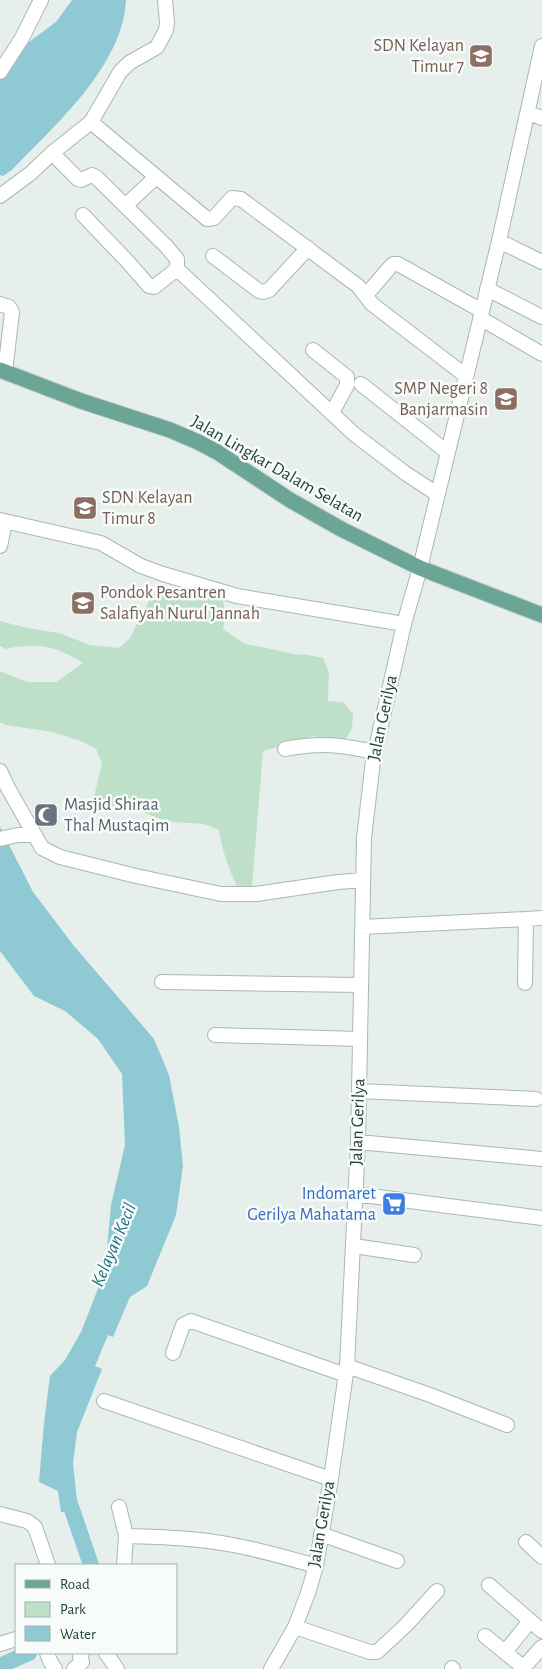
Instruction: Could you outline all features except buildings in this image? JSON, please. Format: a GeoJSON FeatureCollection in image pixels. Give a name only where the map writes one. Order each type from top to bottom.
{"type":"FeatureCollection","features":[{"type":"Feature","properties":{"kind":"main road","name":"Jalan Lingkar Dalam Selatan"},"geometry":{"type":"LineString","coordinates":[[3,371],[81,402],[170,430],[198,442],[217,452],[298,505],[341,529],[420,568],[542,615]]}},
{"type":"Feature","properties":{"kind":"main road","name":"Jalan Lingkar Dalam Selatan"},"geometry":{"type":"LineString","coordinates":[[420,568],[426,564],[542,607]]}},
{"type":"Feature","properties":{"kind":"street"},"geometry":{"type":"LineString","coordinates":[[0,72],[22,38],[41,0]]}},
{"type":"Feature","properties":{"kind":"street"},"geometry":{"type":"LineString","coordinates":[[2,191],[31,173],[52,153],[92,122],[120,72],[128,63],[157,47],[162,39],[167,22],[165,0]]}},
{"type":"Feature","properties":{"kind":"street","name":"Jalan Gerilya"},"geometry":{"type":"LineString","coordinates":[[271,1669],[295,1627],[316,1566],[331,1479],[346,1371],[358,1142],[360,985],[366,808],[375,752],[404,624],[420,568],[499,241],[542,46]]}},
{"type":"Feature","properties":{"kind":"street"},"geometry":{"type":"LineString","coordinates":[[528,113],[542,118]]}},
{"type":"Feature","properties":{"kind":"street"},"geometry":{"type":"LineString","coordinates":[[92,122],[207,219],[214,218],[232,198],[236,197],[358,286],[372,304],[466,376]]}},
{"type":"Feature","properties":{"kind":"street"},"geometry":{"type":"LineString","coordinates":[[52,153],[79,180],[92,175],[97,178],[177,259],[178,269],[354,434],[390,462],[437,494]]}},
{"type":"Feature","properties":{"kind":"street"},"geometry":{"type":"LineString","coordinates":[[125,206],[156,176]]}},
{"type":"Feature","properties":{"kind":"street"},"geometry":{"type":"LineString","coordinates":[[83,215],[149,286],[154,287],[178,269]]}},
{"type":"Feature","properties":{"kind":"street"},"geometry":{"type":"LineString","coordinates":[[499,241],[542,262]]}},
{"type":"Feature","properties":{"kind":"street"},"geometry":{"type":"LineString","coordinates":[[213,256],[259,291],[263,292],[269,290],[308,248]]}},
{"type":"Feature","properties":{"kind":"street"},"geometry":{"type":"LineString","coordinates":[[366,295],[391,266],[398,264],[542,354]]}},
{"type":"Feature","properties":{"kind":"street"},"geometry":{"type":"LineString","coordinates":[[487,290],[542,317]]}},
{"type":"Feature","properties":{"kind":"street"},"geometry":{"type":"LineString","coordinates":[[0,304],[9,307],[12,312],[3,371]]}},
{"type":"Feature","properties":{"kind":"street"},"geometry":{"type":"LineString","coordinates":[[313,350],[347,377],[347,385],[332,413]]}},
{"type":"Feature","properties":{"kind":"street"},"geometry":{"type":"LineString","coordinates":[[361,384],[447,452]]}},
{"type":"Feature","properties":{"kind":"street"},"geometry":{"type":"LineString","coordinates":[[0,546],[2,521],[102,543],[141,566],[237,596],[404,624]]}},
{"type":"Feature","properties":{"kind":"street"},"geometry":{"type":"LineString","coordinates":[[285,749],[322,744],[375,752]]}},
{"type":"Feature","properties":{"kind":"street"},"geometry":{"type":"LineString","coordinates":[[0,771],[42,848],[60,857],[221,894],[256,894],[363,880]]}},
{"type":"Feature","properties":{"kind":"street"},"geometry":{"type":"LineString","coordinates":[[2,839],[18,835],[35,835]]}},
{"type":"Feature","properties":{"kind":"street"},"geometry":{"type":"LineString","coordinates":[[362,927],[542,918]]}},
{"type":"Feature","properties":{"kind":"street"},"geometry":{"type":"LineString","coordinates":[[525,984],[526,919]]}},
{"type":"Feature","properties":{"kind":"street"},"geometry":{"type":"LineString","coordinates":[[162,982],[360,985]]}},
{"type":"Feature","properties":{"kind":"street"},"geometry":{"type":"LineString","coordinates":[[215,1035],[360,1039]]}},
{"type":"Feature","properties":{"kind":"street"},"geometry":{"type":"LineString","coordinates":[[359,1092],[536,1099]]}},
{"type":"Feature","properties":{"kind":"street"},"geometry":{"type":"LineString","coordinates":[[358,1142],[542,1159]]}},
{"type":"Feature","properties":{"kind":"street"},"geometry":{"type":"LineString","coordinates":[[355,1194],[542,1218]]}},
{"type":"Feature","properties":{"kind":"street"},"geometry":{"type":"LineString","coordinates":[[354,1246],[414,1255]]}},
{"type":"Feature","properties":{"kind":"street"},"geometry":{"type":"LineString","coordinates":[[173,1353],[183,1325],[191,1321],[346,1371],[430,1395],[507,1425]]}},
{"type":"Feature","properties":{"kind":"street"},"geometry":{"type":"LineString","coordinates":[[104,1400],[331,1479]]}},
{"type":"Feature","properties":{"kind":"street"},"geometry":{"type":"LineString","coordinates":[[119,1507],[126,1536],[124,1564]]}},
{"type":"Feature","properties":{"kind":"street"},"geometry":{"type":"LineString","coordinates":[[0,1514],[27,1521],[35,1527],[48,1564]]}},
{"type":"Feature","properties":{"kind":"street"},"geometry":{"type":"LineString","coordinates":[[321,1534],[397,1561]]}},
{"type":"Feature","properties":{"kind":"street"},"geometry":{"type":"LineString","coordinates":[[126,1536],[184,1538],[232,1544],[316,1566]]}},
{"type":"Feature","properties":{"kind":"street"},"geometry":{"type":"LineString","coordinates":[[526,1542],[542,1557]]}},
{"type":"Feature","properties":{"kind":"street"},"geometry":{"type":"LineString","coordinates":[[489,1584],[542,1631]]}},
{"type":"Feature","properties":{"kind":"street"},"geometry":{"type":"LineString","coordinates":[[295,1627],[370,1652],[377,1652],[406,1625],[437,1591]]}},
{"type":"Feature","properties":{"kind":"street"},"geometry":{"type":"LineString","coordinates":[[505,1652],[530,1621]]}},
{"type":"Feature","properties":{"kind":"street"},"geometry":{"type":"LineString","coordinates":[[485,1636],[522,1668],[542,1647]]}},
{"type":"Feature","properties":{"kind":"street"},"geometry":{"type":"LineString","coordinates":[[0,1644],[15,1639]]}},
{"type":"Feature","properties":{"kind":"street"},"geometry":{"type":"LineString","coordinates":[[47,1654],[55,1669]]}},
{"type":"Feature","properties":{"kind":"street"},"geometry":{"type":"LineString","coordinates":[[107,1654],[117,1669]]}},
{"type":"Feature","properties":{"kind":"green space"},"geometry":{"type":"Polygon","coordinates":[[[179,586],[202,590],[223,600],[225,614],[223,629],[245,644],[323,658],[329,672],[328,701],[343,702],[353,714],[352,728],[345,741],[329,741],[314,736],[263,751],[252,886],[238,888],[226,860],[219,830],[204,824],[173,822],[143,812],[93,801],[102,763],[96,749],[83,742],[53,732],[6,725],[0,722],[0,671],[27,682],[56,682],[83,663],[65,653],[46,647],[27,646],[6,649],[0,646],[0,621],[59,633],[90,645],[119,648],[130,638],[151,598],[163,589],[179,586]]]}},
{"type":"Feature","properties":{"kind":"water"},"geometry":{"type":"Polygon","coordinates":[[[72,0],[126,0],[122,24],[113,48],[100,71],[66,114],[12,170],[3,176],[0,175],[0,80],[29,42],[56,22],[72,0]]]}},
{"type":"Feature","properties":{"kind":"water"},"geometry":{"type":"Polygon","coordinates":[[[0,827],[33,892],[74,946],[154,1039],[169,1075],[179,1127],[183,1166],[176,1215],[147,1286],[130,1297],[113,1337],[108,1335],[95,1366],[102,1369],[77,1432],[73,1463],[78,1511],[61,1512],[58,1491],[39,1482],[44,1423],[50,1376],[65,1360],[81,1332],[105,1271],[111,1205],[125,1145],[122,1074],[98,1039],[65,1011],[34,996],[0,951],[0,827]]]}},
{"type":"Feature","properties":{"kind":"waterway","name":"Kelayan Kecil"},"geometry":{"type":"LineString","coordinates":[[66,1492],[91,1564]]}},
{"type":"Feature","properties":{"kind":"waterway","name":"Kelayan Kecil"},"geometry":{"type":"LineString","coordinates":[[0,1668],[6,1663],[27,1654]]}},
{"type":"Feature","properties":{"kind":"place","name":"SDN Kelayan Timur 7"},"geometry":{"type":"Point","coordinates":[481,56]}},
{"type":"Feature","properties":{"kind":"place","name":"SMP Negeri 8 Banjarmasin"},"geometry":{"type":"Point","coordinates":[506,399]}},
{"type":"Feature","properties":{"kind":"place","name":"SDN Kelayan Timur 8"},"geometry":{"type":"Point","coordinates":[85,508]}},
{"type":"Feature","properties":{"kind":"place","name":"Pondok Pesantren Salafiyah Nurul Jannah"},"geometry":{"type":"Point","coordinates":[83,603]}},
{"type":"Feature","properties":{"kind":"place","name":"Masjid Shiraa Thal Mustaqim"},"geometry":{"type":"Point","coordinates":[46,815]}},
{"type":"Feature","properties":{"kind":"place","name":"Indomaret Gerilya Mahatama"},"geometry":{"type":"Point","coordinates":[394,1204]}}]}
